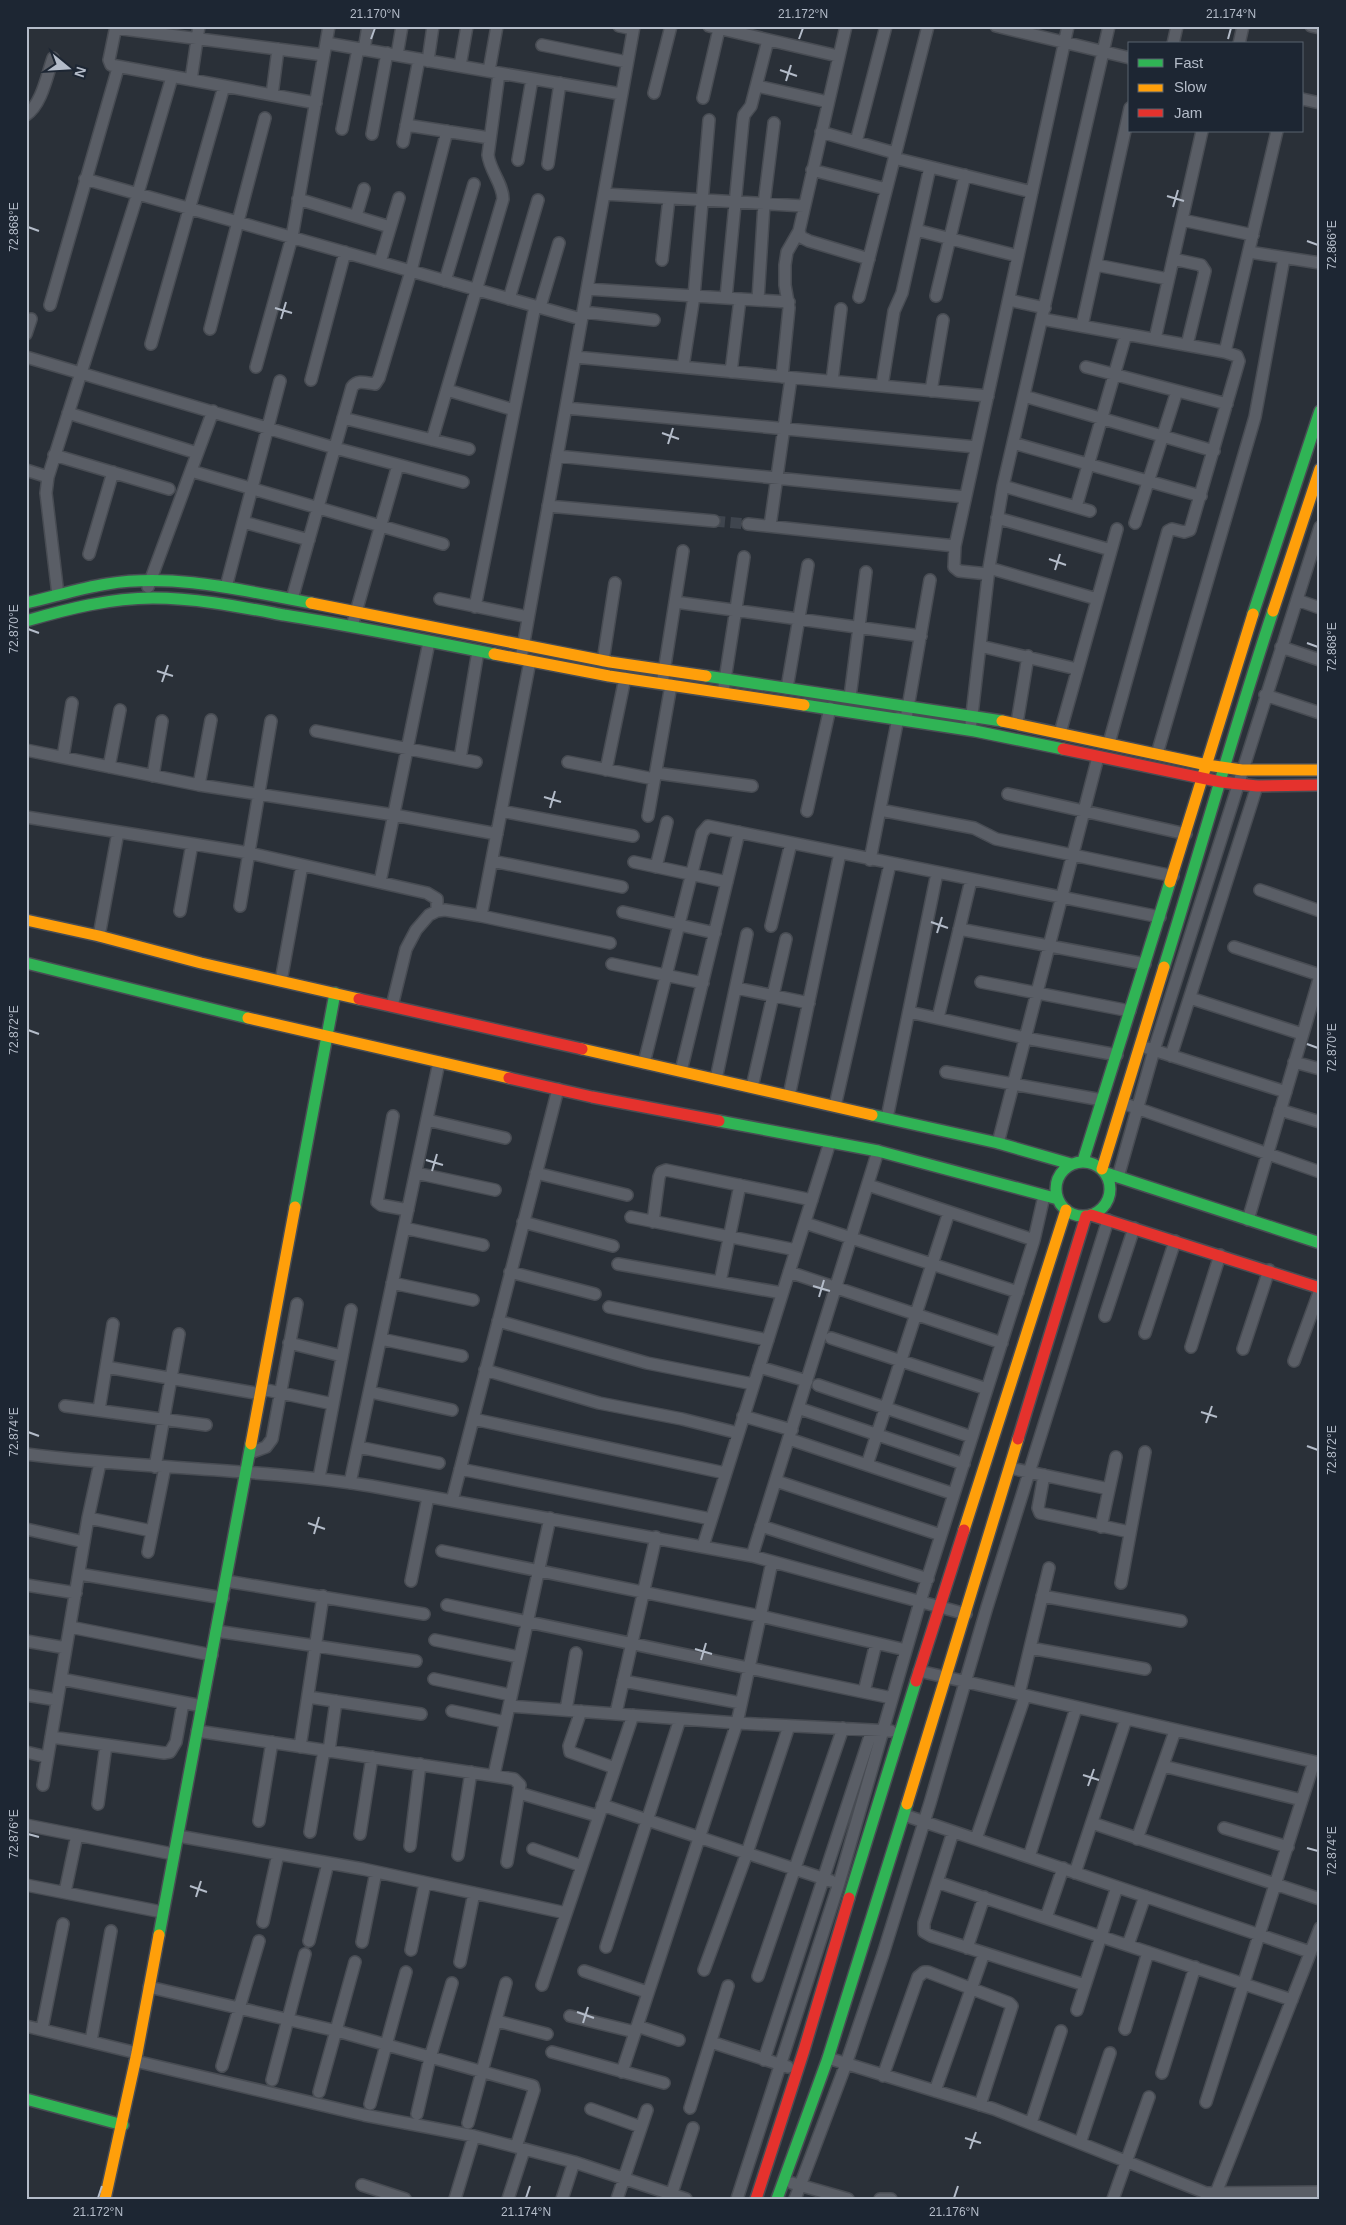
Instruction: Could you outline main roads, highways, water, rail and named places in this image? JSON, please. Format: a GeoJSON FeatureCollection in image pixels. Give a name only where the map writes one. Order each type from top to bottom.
{"type":"FeatureCollection","features":[{"type":"Feature","properties":{"kind":"tunnel"},"geometry":{"type":"LineString","coordinates":[[714,521],[748,524]]}}]}
